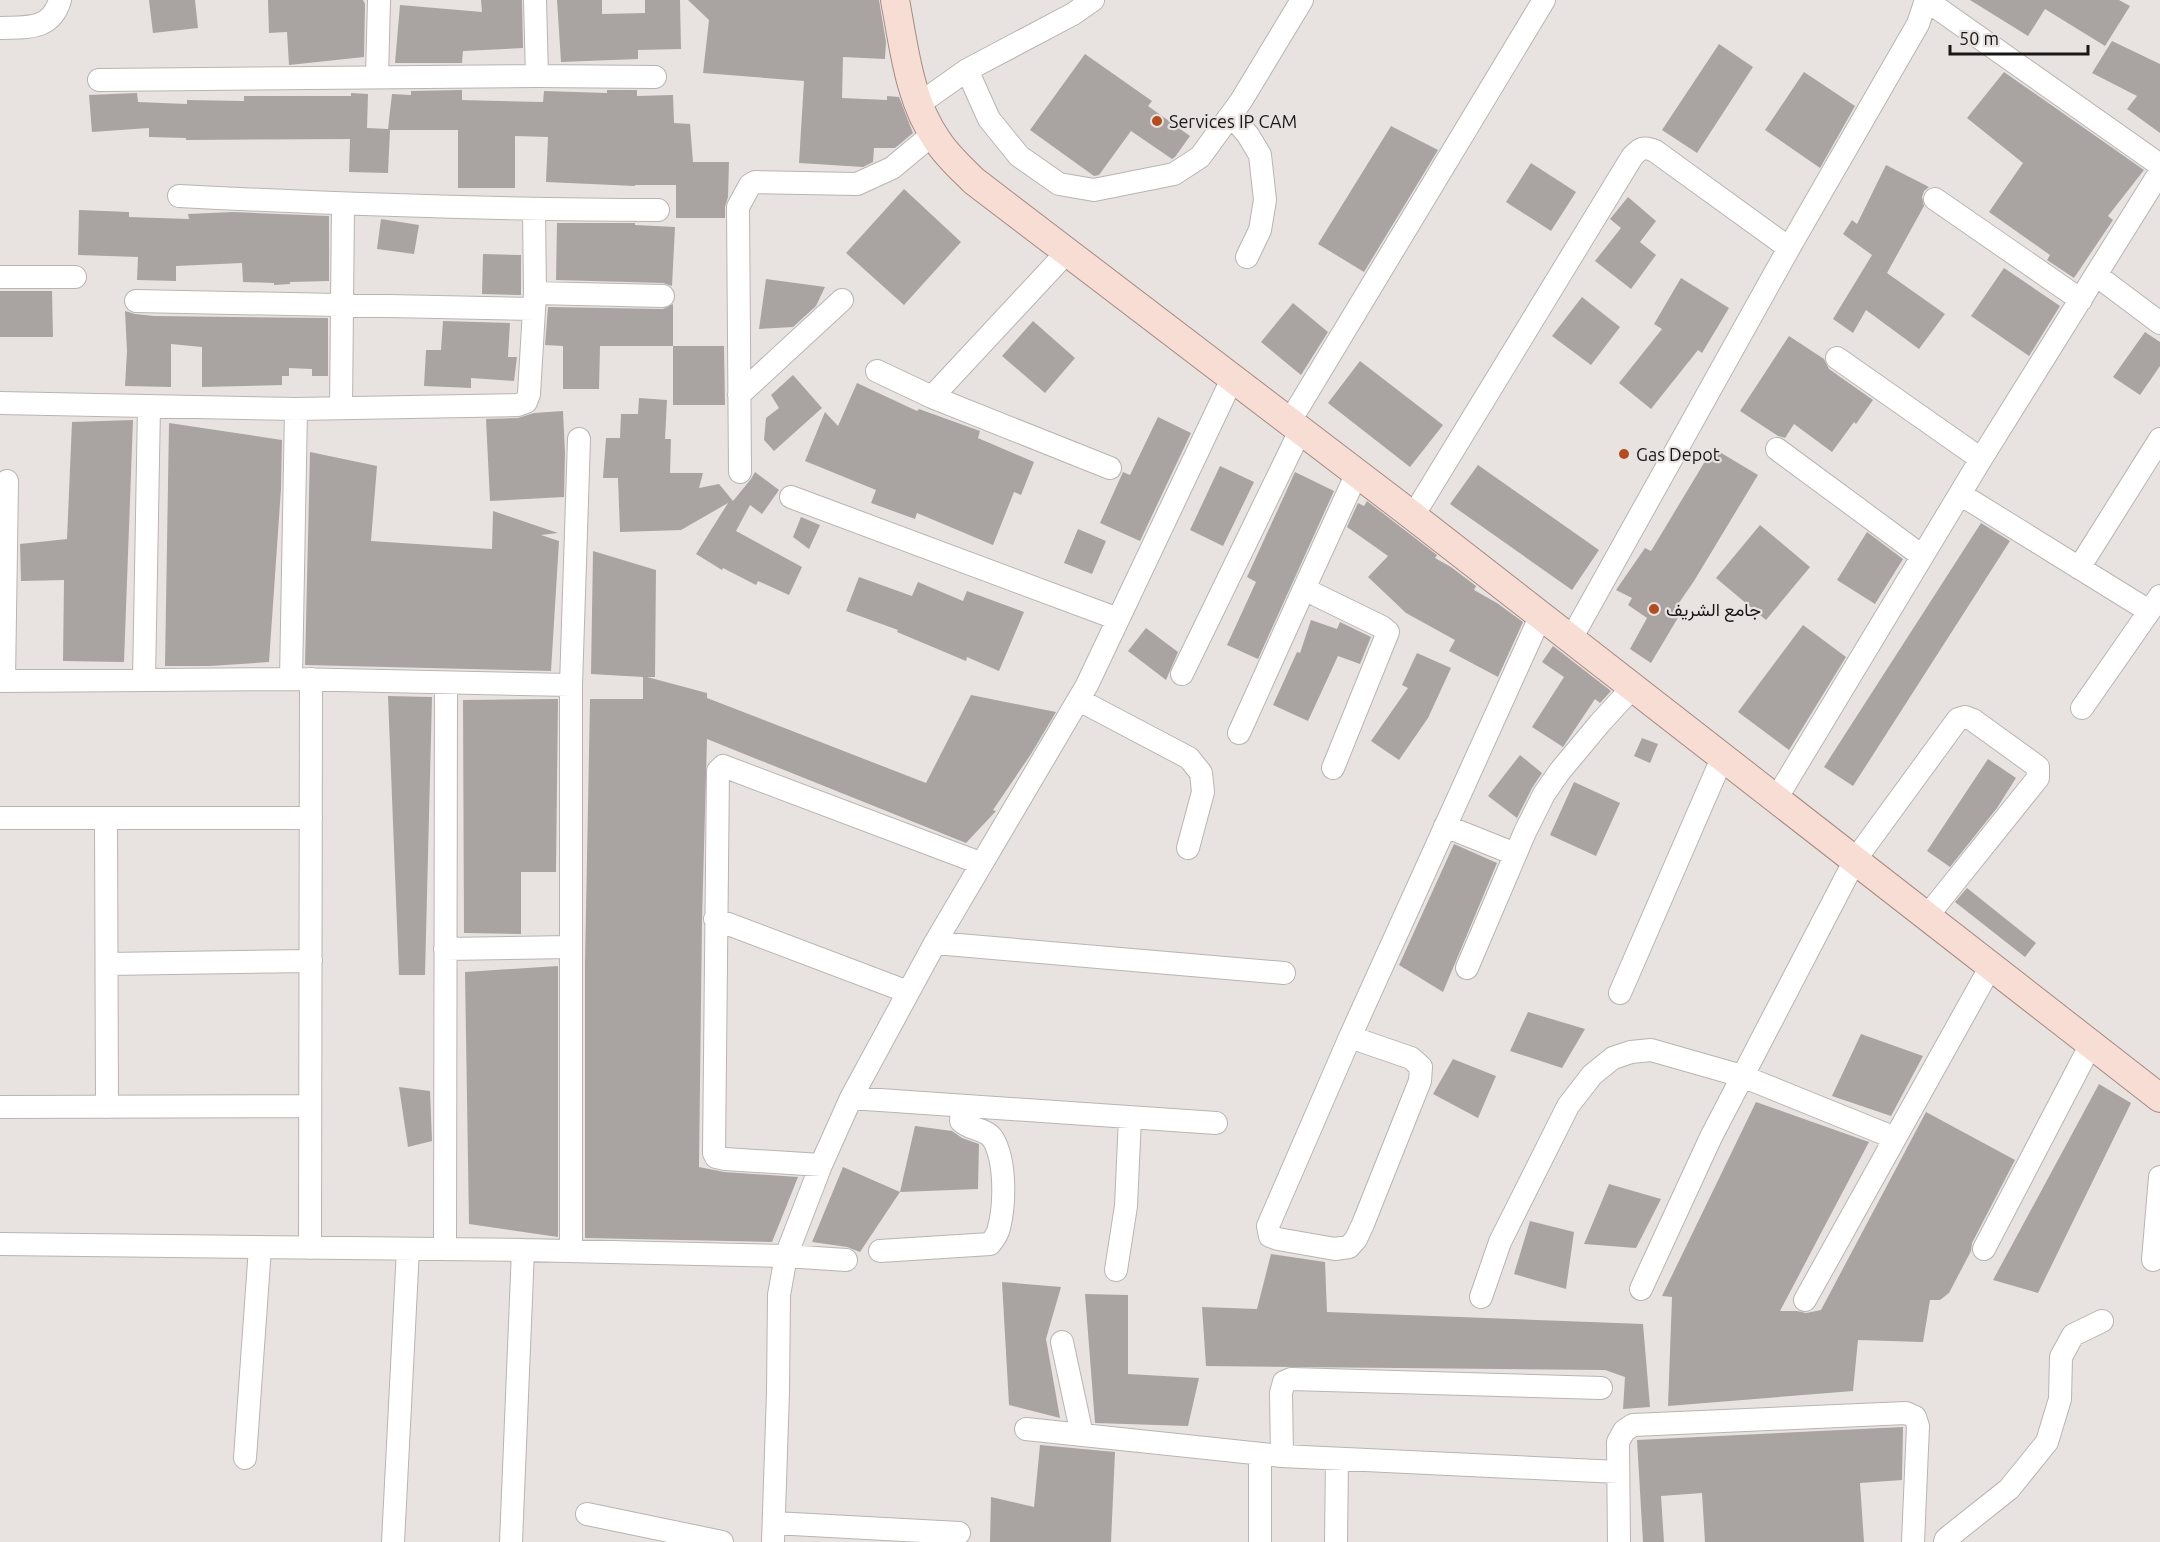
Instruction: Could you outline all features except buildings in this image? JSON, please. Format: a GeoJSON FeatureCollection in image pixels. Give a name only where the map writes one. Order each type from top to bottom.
{"type":"FeatureCollection","features":[{"type":"Feature","properties":{"kind":"main road"},"geometry":{"type":"LineString","coordinates":[[895,0],[910,75],[919,104],[933,134],[951,159],[974,181],[1413,516],[2160,1098]]}},
{"type":"Feature","properties":{"kind":"street"},"geometry":{"type":"LineString","coordinates":[[0,28],[38,27],[51,17],[60,0]]}},
{"type":"Feature","properties":{"kind":"street"},"geometry":{"type":"LineString","coordinates":[[377,77],[379,0]]}},
{"type":"Feature","properties":{"kind":"street"},"geometry":{"type":"LineString","coordinates":[[535,0],[537,76]]}},
{"type":"Feature","properties":{"kind":"street"},"geometry":{"type":"LineString","coordinates":[[919,104],[967,70],[1073,14],[1093,0]]}},
{"type":"Feature","properties":{"kind":"street"},"geometry":{"type":"LineString","coordinates":[[967,70],[989,119],[1019,156],[1059,184],[1094,190],[1174,174],[1200,157],[1231,115],[1302,0]]}},
{"type":"Feature","properties":{"kind":"street"},"geometry":{"type":"LineString","coordinates":[[1182,674],[1295,425],[1544,0]]}},
{"type":"Feature","properties":{"kind":"street"},"geometry":{"type":"LineString","coordinates":[[1571,639],[1789,248],[1918,24],[1926,0],[2160,165]]}},
{"type":"Feature","properties":{"kind":"street"},"geometry":{"type":"LineString","coordinates":[[99,80],[655,77]]}},
{"type":"Feature","properties":{"kind":"street"},"geometry":{"type":"LineString","coordinates":[[1231,115],[1248,135],[1260,155],[1265,200],[1260,230],[1247,257]]}},
{"type":"Feature","properties":{"kind":"street"},"geometry":{"type":"LineString","coordinates":[[740,472],[738,207],[750,185],[755,182],[857,184],[892,168],[933,134]]}},
{"type":"Feature","properties":{"kind":"street"},"geometry":{"type":"LineString","coordinates":[[1413,516],[1632,157],[1640,148],[1647,147],[1655,151],[1789,248]]}},
{"type":"Feature","properties":{"kind":"street"},"geometry":{"type":"LineString","coordinates":[[1776,799],[1922,555],[2160,172]]}},
{"type":"Feature","properties":{"kind":"street"},"geometry":{"type":"LineString","coordinates":[[179,196],[343,205],[534,210],[658,210]]}},
{"type":"Feature","properties":{"kind":"street"},"geometry":{"type":"LineString","coordinates":[[1935,199],[2081,300]]}},
{"type":"Feature","properties":{"kind":"street"},"geometry":{"type":"LineString","coordinates":[[341,408],[343,205]]}},
{"type":"Feature","properties":{"kind":"street"},"geometry":{"type":"LineString","coordinates":[[0,403],[296,409],[518,405],[525,402],[529,394],[534,301],[534,210]]}},
{"type":"Feature","properties":{"kind":"street"},"geometry":{"type":"LineString","coordinates":[[932,397],[1067,252]]}},
{"type":"Feature","properties":{"kind":"street"},"geometry":{"type":"LineString","coordinates":[[2096,275],[2160,323]]}},
{"type":"Feature","properties":{"kind":"street"},"geometry":{"type":"LineString","coordinates":[[0,277],[75,277]]}},
{"type":"Feature","properties":{"kind":"street"},"geometry":{"type":"LineString","coordinates":[[136,301],[342,305],[663,296]]}},
{"type":"Feature","properties":{"kind":"street"},"geometry":{"type":"LineString","coordinates":[[739,395],[842,300]]}},
{"type":"Feature","properties":{"kind":"street"},"geometry":{"type":"LineString","coordinates":[[1837,358],[1981,459]]}},
{"type":"Feature","properties":{"kind":"street"},"geometry":{"type":"LineString","coordinates":[[877,370],[932,397],[1110,468]]}},
{"type":"Feature","properties":{"kind":"street"},"geometry":{"type":"LineString","coordinates":[[959,1533],[773,1533],[779,1295],[786,1256],[821,1165],[851,1098],[934,943],[1079,700],[1233,377]]}},
{"type":"Feature","properties":{"kind":"street"},"geometry":{"type":"LineString","coordinates":[[144,680],[148,406]]}},
{"type":"Feature","properties":{"kind":"street"},"geometry":{"type":"LineString","coordinates":[[296,409],[301,679],[310,818],[310,1248]]}},
{"type":"Feature","properties":{"kind":"street"},"geometry":{"type":"LineString","coordinates":[[571,1251],[571,685],[579,439]]}},
{"type":"Feature","properties":{"kind":"street"},"geometry":{"type":"LineString","coordinates":[[2079,568],[2160,439]]}},
{"type":"Feature","properties":{"kind":"street"},"geometry":{"type":"LineString","coordinates":[[1778,449],[1922,555]]}},
{"type":"Feature","properties":{"kind":"street"},"geometry":{"type":"LineString","coordinates":[[1239,733],[1357,473]]}},
{"type":"Feature","properties":{"kind":"street"},"geometry":{"type":"LineString","coordinates":[[8,481],[2,681],[301,679],[571,685]]}},
{"type":"Feature","properties":{"kind":"street"},"geometry":{"type":"LineString","coordinates":[[1960,494],[2079,568],[2155,603],[2082,708]]}},
{"type":"Feature","properties":{"kind":"street"},"geometry":{"type":"LineString","coordinates":[[791,497],[1118,618]]}},
{"type":"Feature","properties":{"kind":"street"},"geometry":{"type":"LineString","coordinates":[[1304,589],[1388,632],[1333,768]]}},
{"type":"Feature","properties":{"kind":"street"},"geometry":{"type":"LineString","coordinates":[[1350,1037],[1411,1058],[1421,1067],[1420,1081],[1363,1224],[1356,1239],[1349,1247],[1335,1249],[1270,1236],[1268,1226],[1350,1037],[1541,615]]}},
{"type":"Feature","properties":{"kind":"street"},"geometry":{"type":"LineString","coordinates":[[445,1249],[446,683]]}},
{"type":"Feature","properties":{"kind":"street"},"geometry":{"type":"LineString","coordinates":[[1467,968],[1515,854],[1544,794],[1560,771],[1633,687]]}},
{"type":"Feature","properties":{"kind":"street"},"geometry":{"type":"LineString","coordinates":[[1079,700],[1189,758],[1201,773],[1203,792],[1188,848]]}},
{"type":"Feature","properties":{"kind":"street"},"geometry":{"type":"LineString","coordinates":[[1641,1289],[1711,1137],[1855,860],[1959,719],[1965,717],[1973,720],[2038,767],[2037,778],[1928,915]]}},
{"type":"Feature","properties":{"kind":"street"},"geometry":{"type":"LineString","coordinates":[[1620,993],[1723,756]]}},
{"type":"Feature","properties":{"kind":"street"},"geometry":{"type":"LineString","coordinates":[[821,1165],[725,1160],[716,1157],[714,1153],[717,777],[720,767],[980,863]]}},
{"type":"Feature","properties":{"kind":"street"},"geometry":{"type":"LineString","coordinates":[[106,818],[107,1107]]}},
{"type":"Feature","properties":{"kind":"street"},"geometry":{"type":"LineString","coordinates":[[0,819],[310,818]]}},
{"type":"Feature","properties":{"kind":"street"},"geometry":{"type":"LineString","coordinates":[[1445,825],[1515,854]]}},
{"type":"Feature","properties":{"kind":"street"},"geometry":{"type":"LineString","coordinates":[[715,919],[908,992]]}},
{"type":"Feature","properties":{"kind":"street"},"geometry":{"type":"LineString","coordinates":[[934,943],[1284,973]]}},
{"type":"Feature","properties":{"kind":"street"},"geometry":{"type":"LineString","coordinates":[[445,949],[571,947]]}},
{"type":"Feature","properties":{"kind":"street"},"geometry":{"type":"LineString","coordinates":[[107,964],[310,961]]}},
{"type":"Feature","properties":{"kind":"street"},"geometry":{"type":"LineString","coordinates":[[1805,1300],[1991,966]]}},
{"type":"Feature","properties":{"kind":"street"},"geometry":{"type":"LineString","coordinates":[[1984,1249],[2091,1044]]}},
{"type":"Feature","properties":{"kind":"street"},"geometry":{"type":"LineString","coordinates":[[1481,1297],[1500,1242],[1568,1107],[1592,1075],[1613,1058],[1630,1052],[1651,1050],[1742,1076],[1895,1138]]}},
{"type":"Feature","properties":{"kind":"street"},"geometry":{"type":"LineString","coordinates":[[851,1098],[1216,1123]]}},
{"type":"Feature","properties":{"kind":"street"},"geometry":{"type":"LineString","coordinates":[[0,1107],[310,1106]]}},
{"type":"Feature","properties":{"kind":"street"},"geometry":{"type":"LineString","coordinates":[[880,1251],[990,1244],[999,1230],[1004,1195],[1001,1160],[992,1137],[981,1130],[966,1126],[961,1121],[962,1106]]}},
{"type":"Feature","properties":{"kind":"street"},"geometry":{"type":"LineString","coordinates":[[1116,1270],[1126,1206],[1130,1118]]}},
{"type":"Feature","properties":{"kind":"street"},"geometry":{"type":"LineString","coordinates":[[2153,1260],[2160,1177]]}},
{"type":"Feature","properties":{"kind":"street"},"geometry":{"type":"LineString","coordinates":[[0,1244],[523,1250],[786,1256],[846,1260]]}},
{"type":"Feature","properties":{"kind":"street"},"geometry":{"type":"LineString","coordinates":[[245,1458],[260,1248]]}},
{"type":"Feature","properties":{"kind":"street"},"geometry":{"type":"LineString","coordinates":[[393,1542],[408,1249]]}},
{"type":"Feature","properties":{"kind":"street"},"geometry":{"type":"LineString","coordinates":[[511,1542],[523,1250]]}},
{"type":"Feature","properties":{"kind":"street"},"geometry":{"type":"LineString","coordinates":[[1945,1542],[2009,1489],[2047,1442],[2060,1399],[2061,1357],[2073,1335],[2102,1321]]}},
{"type":"Feature","properties":{"kind":"street"},"geometry":{"type":"LineString","coordinates":[[1062,1342],[1082,1435]]}},
{"type":"Feature","properties":{"kind":"street"},"geometry":{"type":"LineString","coordinates":[[1260,1542],[1271,1455],[1284,1382],[1291,1379],[1601,1388]]}},
{"type":"Feature","properties":{"kind":"street"},"geometry":{"type":"LineString","coordinates":[[1619,1542],[1618,1442],[1624,1431],[1633,1425],[1906,1413],[1915,1417],[1918,1426],[1913,1542]]}},
{"type":"Feature","properties":{"kind":"street"},"geometry":{"type":"LineString","coordinates":[[1026,1429],[1337,1460],[1618,1472]]}},
{"type":"Feature","properties":{"kind":"street"},"geometry":{"type":"LineString","coordinates":[[1336,1542],[1337,1460]]}},
{"type":"Feature","properties":{"kind":"street"},"geometry":{"type":"LineString","coordinates":[[587,1514],[722,1542]]}},
{"type":"Feature","properties":{"kind":"place","name":"Services IP CAM"},"geometry":{"type":"Point","coordinates":[1157,121]}},
{"type":"Feature","properties":{"kind":"place","name":"Gas Depot"},"geometry":{"type":"Point","coordinates":[1624,454]}},
{"type":"Feature","properties":{"kind":"place","name":"جامع الشريف"},"geometry":{"type":"Point","coordinates":[1654,609]}}]}
